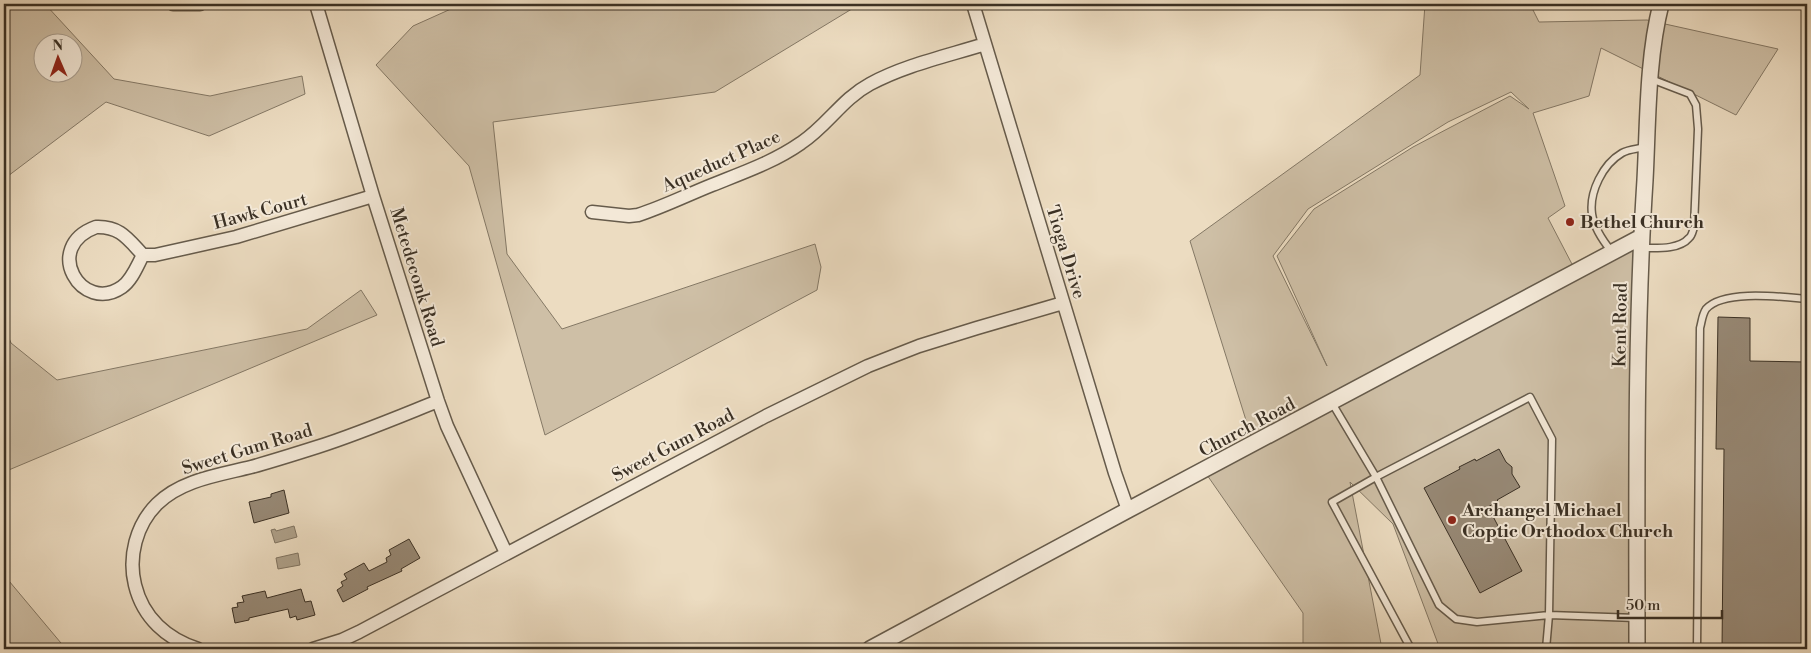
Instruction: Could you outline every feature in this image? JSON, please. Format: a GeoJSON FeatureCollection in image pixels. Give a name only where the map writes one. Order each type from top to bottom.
{"type":"FeatureCollection","features":[{"type":"Feature","properties":{"kind":"street"},"geometry":{"type":"LineString","coordinates":[[173,4],[200,4]]}},
{"type":"Feature","properties":{"kind":"street","name":"Metedeconk Road"},"geometry":{"type":"LineString","coordinates":[[316,4],[373,196],[438,401],[447,426],[506,553]]}},
{"type":"Feature","properties":{"kind":"street","name":"Tioga Drive"},"geometry":{"type":"LineString","coordinates":[[973,4],[1114,473],[1128,510]]}},
{"type":"Feature","properties":{"kind":"street","name":"Kent Road"},"geometry":{"type":"LineString","coordinates":[[1637,649],[1637,409],[1641,243],[1651,79],[1655,37],[1661,4]]}},
{"type":"Feature","properties":{"kind":"street","name":"Aqueduct Place"},"geometry":{"type":"LineString","coordinates":[[592,212],[629,216],[643,213],[760,165],[784,154],[802,142],[846,101],[871,83],[897,71],[985,44]]}},
{"type":"Feature","properties":{"kind":"street","name":"Hawk Court"},"geometry":{"type":"LineString","coordinates":[[149,255],[236,237],[373,196]]}},
{"type":"Feature","properties":{"kind":"street"},"geometry":{"type":"LineString","coordinates":[[96,227],[113,228],[149,255],[129,281],[115,291],[105,293],[92,292],[82,287],[74,278],[69,267],[74,242],[82,234],[96,227]]}},
{"type":"Feature","properties":{"kind":"street","name":"Church Road"},"geometry":{"type":"LineString","coordinates":[[870,649],[1612,252],[1641,243]]}},
{"type":"Feature","properties":{"kind":"street","name":"Sweet Gum Road"},"geometry":{"type":"LineString","coordinates":[[313,649],[342,640],[359,632],[766,416],[868,366],[927,344],[1063,303]]}},
{"type":"Feature","properties":{"kind":"street","name":"Sweet Gum Road"},"geometry":{"type":"LineString","coordinates":[[198,649],[186,645],[161,630],[147,614],[137,594],[133,575],[133,554],[137,536],[145,519],[156,505],[176,489],[190,483],[316,447],[438,401]]}},
{"type":"Feature","properties":{"kind":"lane"},"geometry":{"type":"LineString","coordinates":[[1641,243],[1664,248],[1679,245],[1690,238],[1694,227],[1698,129],[1696,105],[1690,94],[1651,79]]}},
{"type":"Feature","properties":{"kind":"lane"},"geometry":{"type":"LineString","coordinates":[[1612,252],[1599,232],[1592,213],[1597,185],[1603,172],[1612,161],[1624,152],[1647,147]]}},
{"type":"Feature","properties":{"kind":"lane"},"geometry":{"type":"LineString","coordinates":[[1697,649],[1700,347],[1703,316],[1707,309],[1717,301],[1730,297],[1807,299]]}},
{"type":"Feature","properties":{"kind":"lane"},"geometry":{"type":"LineString","coordinates":[[1411,649],[1332,502],[1530,397],[1552,439],[1549,615],[1546,649]]}},
{"type":"Feature","properties":{"kind":"lane"},"geometry":{"type":"LineString","coordinates":[[1332,403],[1376,478],[1438,605],[1456,619],[1477,622],[1549,615],[1637,618]]}},
{"type":"Feature","properties":{"kind":"shaded area"},"geometry":{"type":"Polygon","coordinates":[[[4,4],[45,4],[71,32],[32,32],[32,82],[82,82],[82,44],[114,79],[210,96],[302,76],[305,94],[209,136],[106,102],[8,176],[4,196],[4,4]]]}},
{"type":"Feature","properties":{"kind":"shaded area"},"geometry":{"type":"Polygon","coordinates":[[[462,4],[860,4],[715,92],[493,122],[507,254],[562,329],[815,244],[821,267],[817,290],[545,435],[469,166],[376,65],[413,26],[462,4]]]}},
{"type":"Feature","properties":{"kind":"shaded area"},"geometry":{"type":"Polygon","coordinates":[[[1425,4],[1530,4],[1539,22],[1647,20],[1778,49],[1736,115],[1601,48],[1589,96],[1533,113],[1565,206],[1548,218],[1573,266],[1642,239],[1638,649],[1440,649],[1393,524],[1350,482],[1382,649],[1303,649],[1303,613],[1207,475],[1255,449],[1190,241],[1420,75],[1425,4]],[[1511,92],[1448,122],[1308,209],[1273,256],[1327,366],[1277,256],[1314,209],[1413,147],[1510,96],[1529,109],[1511,92]]]}},
{"type":"Feature","properties":{"kind":"shaded area"},"geometry":{"type":"Polygon","coordinates":[[[361,290],[377,315],[4,472],[4,326],[11,343],[57,380],[307,329],[361,290]]]}},
{"type":"Feature","properties":{"kind":"shaded area"},"geometry":{"type":"Polygon","coordinates":[[[294,526],[297,537],[275,543],[271,530],[275,529],[276,531],[294,526]]]}},
{"type":"Feature","properties":{"kind":"shaded area"},"geometry":{"type":"Polygon","coordinates":[[[298,553],[300,565],[278,569],[276,558],[298,553]]]}},
{"type":"Feature","properties":{"kind":"shaded area"},"geometry":{"type":"Polygon","coordinates":[[[4,575],[66,649],[4,649],[4,575]]]}},
{"type":"Feature","properties":{"kind":"building"},"geometry":{"type":"Polygon","coordinates":[[[1718,317],[1750,318],[1750,361],[1807,362],[1807,649],[1722,649],[1724,449],[1716,449],[1718,317]]]}},
{"type":"Feature","properties":{"kind":"building","name":"Archangel Michael Coptic Orthodox Church"},"geometry":{"type":"Polygon","coordinates":[[[1499,449],[1506,462],[1512,467],[1512,474],[1520,487],[1488,507],[1522,571],[1480,593],[1424,488],[1460,469],[1459,467],[1475,459],[1476,461],[1499,449]]]}},
{"type":"Feature","properties":{"kind":"building"},"geometry":{"type":"Polygon","coordinates":[[[284,490],[289,513],[254,523],[249,502],[271,497],[271,494],[284,490]]]}},
{"type":"Feature","properties":{"kind":"building"},"geometry":{"type":"Polygon","coordinates":[[[409,539],[420,558],[401,569],[402,571],[367,587],[368,589],[343,602],[337,590],[343,586],[341,582],[347,579],[344,574],[364,563],[369,571],[387,562],[386,558],[391,555],[389,550],[409,539]]]}},
{"type":"Feature","properties":{"kind":"building"},"geometry":{"type":"Polygon","coordinates":[[[301,589],[305,602],[311,601],[315,615],[297,620],[296,616],[290,618],[288,609],[235,623],[232,608],[238,607],[237,603],[244,602],[242,596],[265,591],[267,598],[301,589]]]}},
{"type":"Feature","properties":{"kind":"place","name":"Bethel Church"},"geometry":{"type":"Point","coordinates":[1570,222]}},
{"type":"Feature","properties":{"kind":"place","name":"Archangel Michael Coptic Orthodox Church"},"geometry":{"type":"Point","coordinates":[1452,520]}}]}
